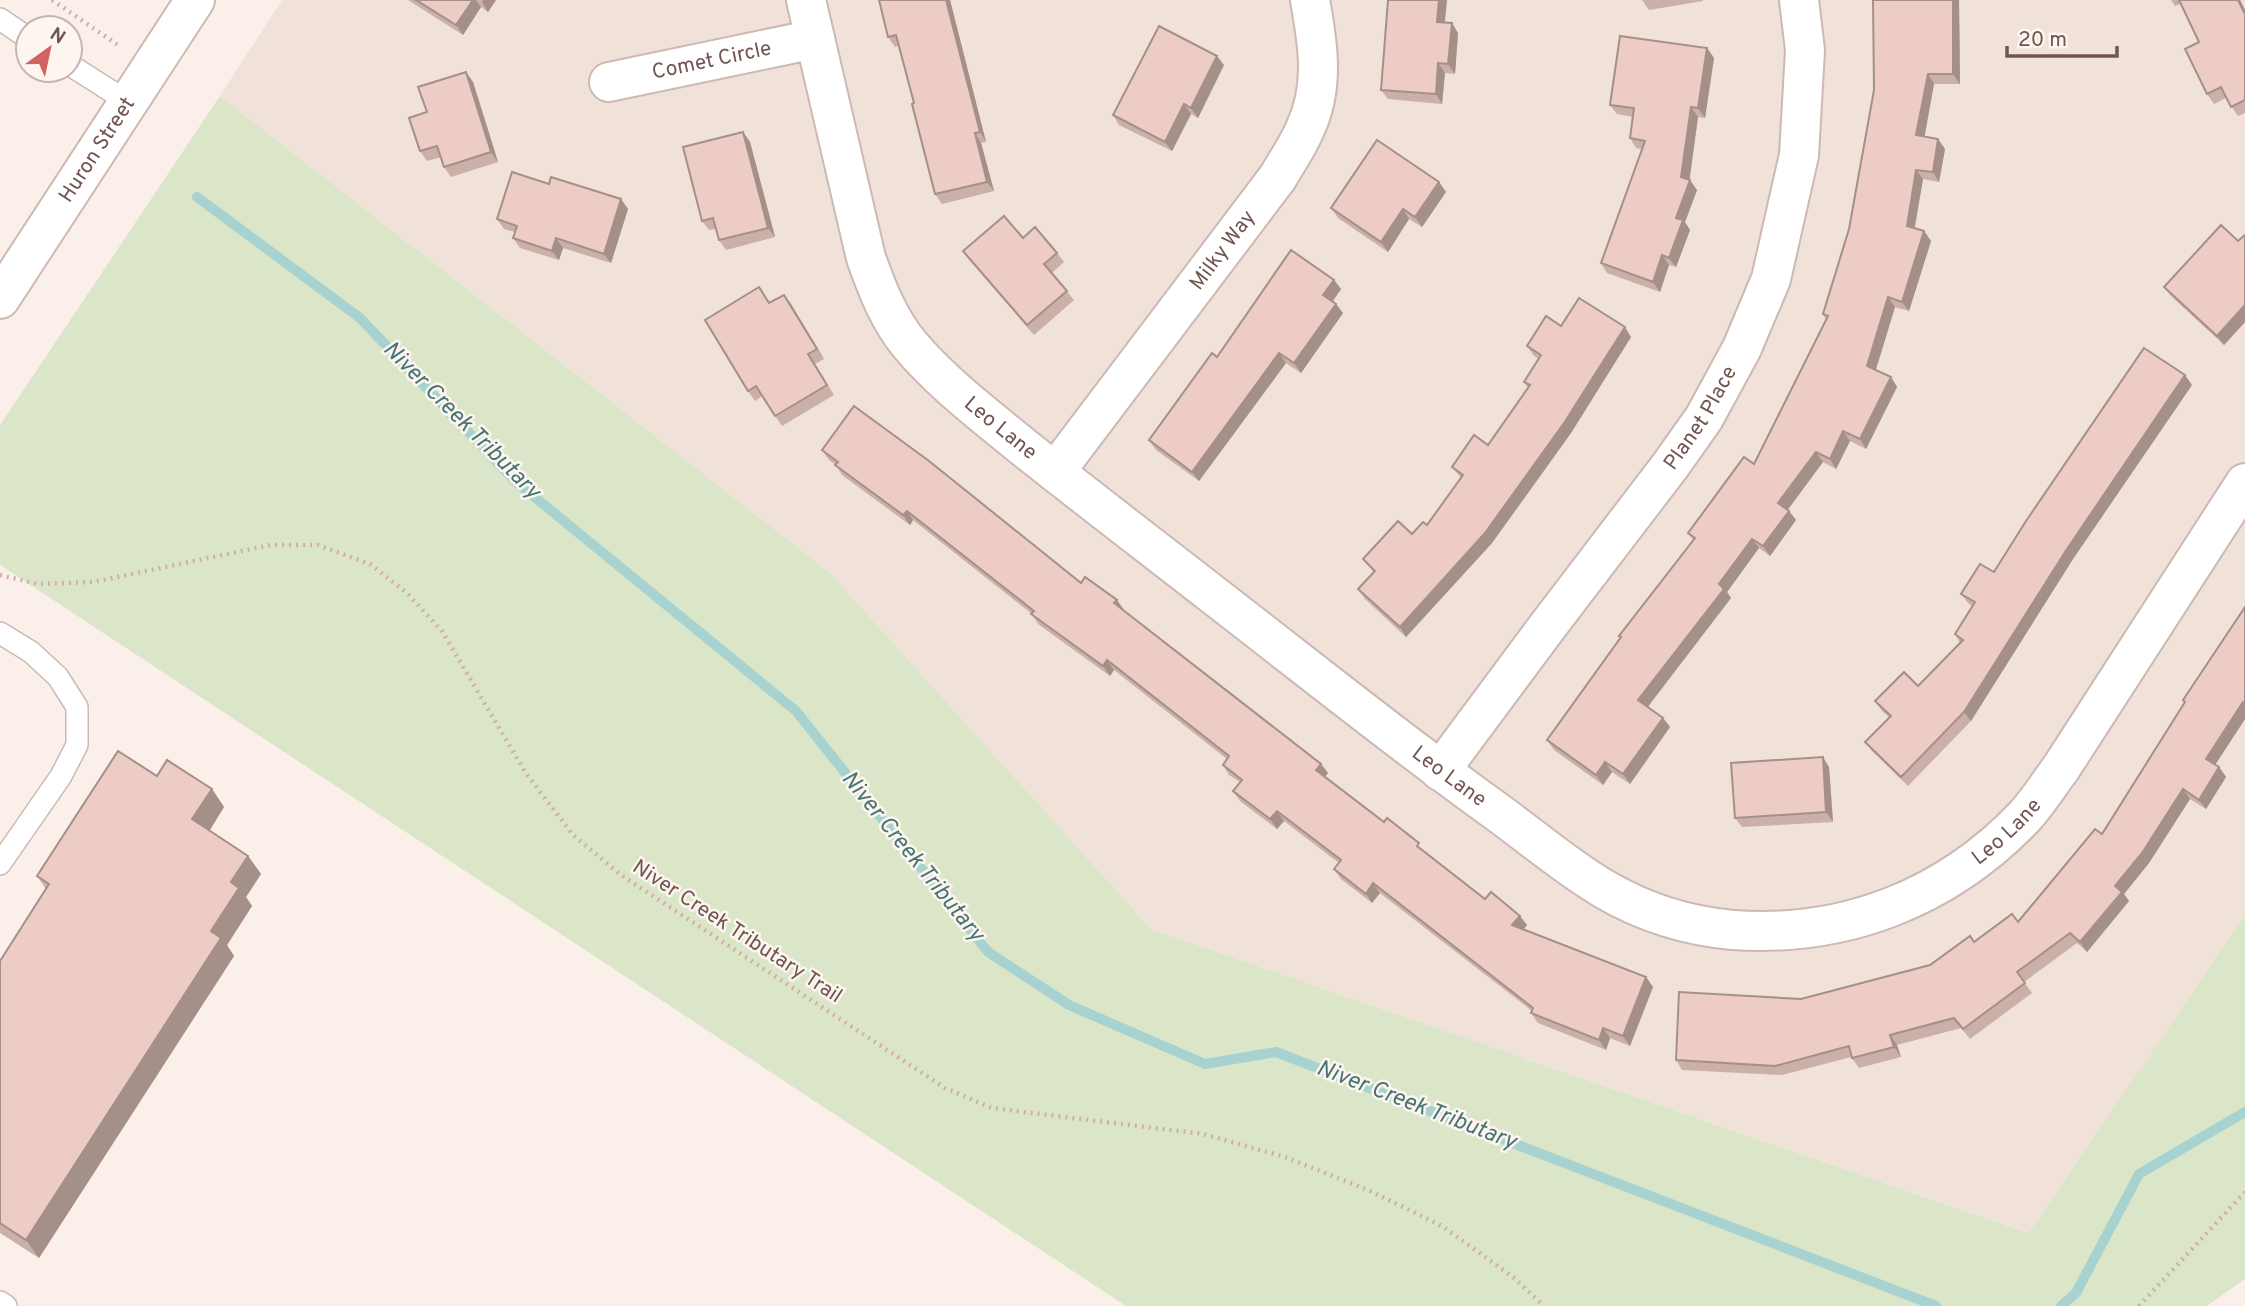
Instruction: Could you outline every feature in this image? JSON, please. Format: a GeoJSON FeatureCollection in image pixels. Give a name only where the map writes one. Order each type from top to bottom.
{"type":"FeatureCollection","features":[{"type":"Feature","properties":{"kind":"street","name":"Huron Street"},"geometry":{"type":"LineString","coordinates":[[0,299],[195,0]]}},
{"type":"Feature","properties":{"kind":"street","name":"Leo Lane"},"geometry":{"type":"LineString","coordinates":[[806,0],[866,258],[879,294],[900,333],[912,348],[966,401],[1440,771],[1603,888],[1637,906],[1674,919],[1731,930],[1802,930],[1860,919],[1917,896],[1961,871],[1992,848],[2028,814],[2061,768],[2245,483]]}},
{"type":"Feature","properties":{"kind":"street","name":"Milky Way"},"geometry":{"type":"LineString","coordinates":[[1055,472],[1278,177],[1305,130],[1315,102],[1319,71],[1310,0]]}},
{"type":"Feature","properties":{"kind":"street","name":"Planet Place"},"geometry":{"type":"LineString","coordinates":[[1440,771],[1670,466],[1704,418],[1742,348],[1771,279],[1799,155],[1805,50],[1799,0]]}},
{"type":"Feature","properties":{"kind":"street","name":"Comet Circle"},"geometry":{"type":"LineString","coordinates":[[609,82],[815,39]]}},
{"type":"Feature","properties":{"kind":"lane"},"geometry":{"type":"LineString","coordinates":[[84,74],[128,102]]}},
{"type":"Feature","properties":{"kind":"lane"},"geometry":{"type":"LineString","coordinates":[[0,633],[31,653],[58,677],[77,707],[77,745],[61,776],[0,864]]}},
{"type":"Feature","properties":{"kind":"lane"},"geometry":{"type":"LineString","coordinates":[[0,1302],[6,1306]]}},
{"type":"Feature","properties":{"kind":"path"},"geometry":{"type":"LineString","coordinates":[[52,0],[151,66]]}},
{"type":"Feature","properties":{"kind":"path","name":"Niver Creek Tributary Trail"},"geometry":{"type":"LineString","coordinates":[[0,575],[38,584],[93,582],[271,545],[318,545],[370,565],[407,593],[442,631],[525,772],[573,835],[621,875],[945,1088],[992,1108],[1203,1133],[1285,1157],[1368,1190],[1442,1226],[1513,1277],[1544,1306]]}},
{"type":"Feature","properties":{"kind":"path"},"geometry":{"type":"LineString","coordinates":[[2139,1306],[2245,1192]]}},
{"type":"Feature","properties":{"kind":"shaded area"},"geometry":{"type":"Polygon","coordinates":[[[282,0],[2245,0],[2245,915],[2030,1233],[1151,929],[829,572],[220,96],[282,0]]]}},
{"type":"Feature","properties":{"kind":"green space"},"geometry":{"type":"Polygon","coordinates":[[[220,96],[829,572],[1151,929],[2029,1233],[2245,915],[2245,1279],[2207,1306],[1126,1306],[0,565],[0,425],[220,96]]]}},
{"type":"Feature","properties":{"kind":"building"},"geometry":{"type":"Polygon","coordinates":[[[416,0],[473,0],[456,25],[416,0]]]}},
{"type":"Feature","properties":{"kind":"building"},"geometry":{"type":"Polygon","coordinates":[[[879,0],[946,0],[980,132],[975,133],[987,182],[935,194],[896,35],[888,37],[879,0]]]}},
{"type":"Feature","properties":{"kind":"building"},"geometry":{"type":"Polygon","coordinates":[[[1388,0],[1439,0],[1437,22],[1452,23],[1448,64],[1438,63],[1436,94],[1381,90],[1388,0]]]}},
{"type":"Feature","properties":{"kind":"building"},"geometry":{"type":"Polygon","coordinates":[[[1873,0],[1953,0],[1953,74],[1928,74],[1916,135],[1938,139],[1933,172],[1916,170],[1907,226],[1924,231],[1902,302],[1888,297],[1867,366],[1891,377],[1860,439],[1843,431],[1830,459],[1816,452],[1778,503],[1789,511],[1763,546],[1752,539],[1719,584],[1724,589],[1638,700],[1663,718],[1623,774],[1605,762],[1596,775],[1547,740],[1621,637],[1619,636],[1695,538],[1688,533],[1744,457],[1754,464],[1828,316],[1823,314],[1849,229],[1874,90],[1873,0]]]}},
{"type":"Feature","properties":{"kind":"building"},"geometry":{"type":"Polygon","coordinates":[[[2179,0],[2238,0],[2245,14],[2245,100],[2231,107],[2221,87],[2207,94],[2185,49],[2199,42],[2179,0]]]}},
{"type":"Feature","properties":{"kind":"building"},"geometry":{"type":"Polygon","coordinates":[[[1159,26],[1217,56],[1191,108],[1184,104],[1165,142],[1113,115],[1159,26]]]}},
{"type":"Feature","properties":{"kind":"building"},"geometry":{"type":"Polygon","coordinates":[[[1620,36],[1707,48],[1698,108],[1691,107],[1681,177],[1690,180],[1676,218],[1683,220],[1669,258],[1662,255],[1653,282],[1601,263],[1645,141],[1630,138],[1634,108],[1610,105],[1620,36]]]}},
{"type":"Feature","properties":{"kind":"building"},"geometry":{"type":"Polygon","coordinates":[[[466,72],[491,152],[444,167],[437,146],[420,151],[409,118],[427,112],[418,87],[466,72]]]}},
{"type":"Feature","properties":{"kind":"building"},"geometry":{"type":"Polygon","coordinates":[[[743,132],[768,228],[719,240],[713,218],[702,221],[683,147],[743,132]]]}},
{"type":"Feature","properties":{"kind":"building"},"geometry":{"type":"Polygon","coordinates":[[[1377,140],[1439,182],[1415,217],[1403,209],[1381,242],[1331,208],[1377,140]]]}},
{"type":"Feature","properties":{"kind":"building"},"geometry":{"type":"Polygon","coordinates":[[[512,172],[549,184],[551,177],[621,199],[604,254],[556,238],[552,251],[513,238],[517,226],[497,219],[512,172]]]}},
{"type":"Feature","properties":{"kind":"building"},"geometry":{"type":"Polygon","coordinates":[[[1004,216],[1023,238],[1035,227],[1057,253],[1044,264],[1067,291],[1027,325],[963,251],[1004,216]]]}},
{"type":"Feature","properties":{"kind":"building"},"geometry":{"type":"Polygon","coordinates":[[[2221,225],[2238,241],[2245,235],[2245,305],[2217,336],[2164,287],[2221,225]]]}},
{"type":"Feature","properties":{"kind":"building"},"geometry":{"type":"Polygon","coordinates":[[[1291,250],[1334,280],[1323,295],[1336,304],[1294,363],[1279,353],[1192,472],[1149,440],[1212,353],[1217,357],[1291,250]]]}},
{"type":"Feature","properties":{"kind":"building"},"geometry":{"type":"Polygon","coordinates":[[[759,287],[769,303],[784,295],[817,349],[808,354],[827,385],[775,416],[756,386],[748,391],[705,320],[759,287]]]}},
{"type":"Feature","properties":{"kind":"building"},"geometry":{"type":"Polygon","coordinates":[[[1579,298],[1625,327],[1564,423],[1485,533],[1400,627],[1358,589],[1375,571],[1363,559],[1398,521],[1412,534],[1423,522],[1427,525],[1463,475],[1452,467],[1474,435],[1488,445],[1530,385],[1524,382],[1541,355],[1527,346],[1546,316],[1561,326],[1579,298]]]}},
{"type":"Feature","properties":{"kind":"building"},"geometry":{"type":"Polygon","coordinates":[[[2144,348],[2185,375],[2067,549],[1964,712],[1901,777],[1865,742],[1891,716],[1875,701],[1904,672],[1918,686],[1963,640],[1955,634],[1975,602],[1961,594],[1980,564],[1994,572],[2144,348]]]}},
{"type":"Feature","properties":{"kind":"building"},"geometry":{"type":"Polygon","coordinates":[[[854,406],[929,461],[1081,583],[1085,577],[1117,600],[1114,603],[1321,764],[1316,770],[1384,822],[1387,818],[1419,843],[1417,846],[1485,899],[1491,892],[1520,916],[1512,925],[1646,977],[1623,1036],[1603,1028],[1599,1040],[1531,1013],[1533,1008],[1373,883],[1366,894],[1334,869],[1341,860],[1277,811],[1270,819],[1233,791],[1242,780],[1223,765],[1229,756],[1107,660],[1103,666],[1031,614],[1034,611],[907,511],[903,515],[835,465],[838,462],[822,450],[854,406]]]}},
{"type":"Feature","properties":{"kind":"building"},"geometry":{"type":"Polygon","coordinates":[[[2245,607],[2245,703],[2243,702],[2206,759],[2219,767],[2199,800],[2183,789],[2142,853],[2115,886],[2122,892],[2080,942],[2070,933],[2017,972],[2025,983],[1963,1029],[1954,1018],[1890,1035],[1894,1047],[1852,1058],[1849,1046],[1775,1066],[1676,1060],[1679,992],[1801,999],[1930,965],[1970,936],[1974,942],[2012,914],[2018,922],[2095,829],[2102,834],[2185,702],[2183,700],[2245,607]]]}},
{"type":"Feature","properties":{"kind":"building"},"geometry":{"type":"Polygon","coordinates":[[[118,751],[157,776],[167,760],[212,789],[192,819],[248,856],[231,882],[239,888],[211,931],[221,938],[26,1240],[0,1223],[0,961],[49,884],[37,876],[118,751]]]}},
{"type":"Feature","properties":{"kind":"building"},"geometry":{"type":"Polygon","coordinates":[[[1823,757],[1826,812],[1735,818],[1731,763],[1823,757]]]}},
{"type":"Feature","properties":{"kind":"waterway","name":"Niver Creek Tributary"},"geometry":{"type":"LineString","coordinates":[[197,197],[360,318],[515,481],[796,711],[988,952],[1069,1005],[1205,1064],[1276,1052],[1936,1306]]}},
{"type":"Feature","properties":{"kind":"waterway","name":"Niver Creek Tributary"},"geometry":{"type":"LineString","coordinates":[[2061,1306],[2076,1293],[2139,1174],[2245,1112]]}}]}
